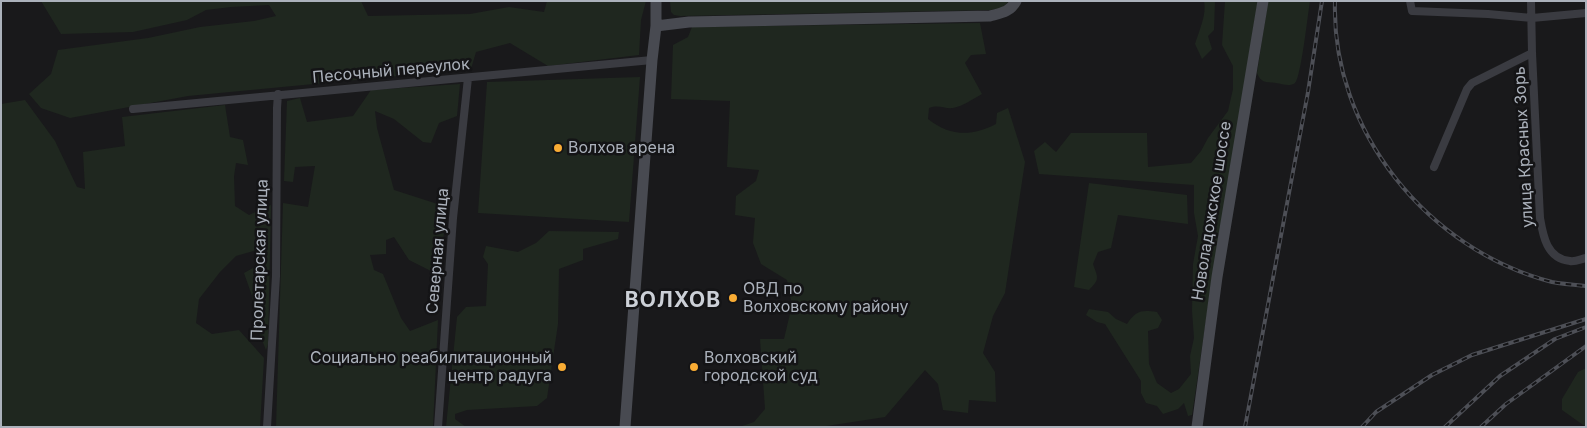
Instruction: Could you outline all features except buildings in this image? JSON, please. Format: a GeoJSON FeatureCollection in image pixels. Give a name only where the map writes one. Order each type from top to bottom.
{"type":"FeatureCollection","features":[{"type":"Feature","properties":{"kind":"main road"},"geometry":{"type":"LineString","coordinates":[[624,427],[656,26],[656,1]]}},
{"type":"Feature","properties":{"kind":"main road"},"geometry":{"type":"LineString","coordinates":[[656,26],[663,1]]}},
{"type":"Feature","properties":{"kind":"main road"},"geometry":{"type":"LineString","coordinates":[[656,26],[689,22],[990,16],[1005,13],[1015,5],[1016,1]]}},
{"type":"Feature","properties":{"kind":"main road","name":"Новоладожское шоссе"},"geometry":{"type":"LineString","coordinates":[[1197,427],[1217,278],[1263,1]]}},
{"type":"Feature","properties":{"kind":"street"},"geometry":{"type":"LineString","coordinates":[[1410,1],[1412,11],[1532,18],[1586,13]]}},
{"type":"Feature","properties":{"kind":"street","name":"улица Красных Зорь"},"geometry":{"type":"LineString","coordinates":[[1531,1],[1542,233],[1547,248],[1557,257],[1570,261],[1586,258]]}},
{"type":"Feature","properties":{"kind":"street"},"geometry":{"type":"LineString","coordinates":[[1434,167],[1467,89],[1472,83],[1532,53]]}},
{"type":"Feature","properties":{"kind":"street","name":"Песочный переулок"},"geometry":{"type":"LineString","coordinates":[[133,109],[652,60]]}},
{"type":"Feature","properties":{"kind":"street","name":"Северная улица"},"geometry":{"type":"LineString","coordinates":[[438,427],[453,218],[468,78]]}},
{"type":"Feature","properties":{"kind":"street","name":"Пролетарская улица"},"geometry":{"type":"LineString","coordinates":[[267,427],[276,276],[278,94]]}},
{"type":"Feature","properties":{"kind":"shaded area"},"geometry":{"type":"Polygon","coordinates":[[[41,1],[361,1],[368,16],[470,14],[509,7],[544,12],[547,1],[646,1],[641,20],[639,55],[548,66],[510,43],[476,52],[471,69],[188,96],[70,118],[41,108],[29,94],[51,74],[58,50],[148,38],[200,27],[254,21],[276,16],[269,5],[231,7],[206,10],[187,20],[133,32],[61,34],[41,1]]]}},
{"type":"Feature","properties":{"kind":"shaded area"},"geometry":{"type":"Polygon","coordinates":[[[670,1],[1009,1],[1002,8],[991,10],[680,16],[674,15],[671,12],[670,1]]]}},
{"type":"Feature","properties":{"kind":"shaded area"},"geometry":{"type":"Polygon","coordinates":[[[1204,1],[1215,1],[1214,30],[1208,36],[1212,49],[1202,59],[1195,44],[1204,17],[1204,1]]]}},
{"type":"Feature","properties":{"kind":"shaded area"},"geometry":{"type":"Polygon","coordinates":[[[1225,1],[1258,1],[1212,280],[1192,415],[1188,416],[1184,403],[1178,409],[1163,414],[1157,406],[1146,403],[1141,393],[1141,381],[1105,324],[1097,322],[1086,315],[1089,309],[1108,312],[1116,319],[1127,324],[1133,316],[1140,312],[1157,312],[1162,320],[1158,328],[1148,331],[1149,364],[1157,383],[1171,393],[1179,389],[1191,374],[1190,356],[1194,338],[1192,311],[1193,264],[1198,236],[1194,213],[1194,185],[1039,174],[1034,151],[1045,142],[1056,152],[1071,133],[1147,133],[1148,167],[1191,163],[1228,111],[1233,89],[1233,66],[1222,45],[1225,1]]]}},
{"type":"Feature","properties":{"kind":"shaded area"},"geometry":{"type":"Polygon","coordinates":[[[1268,1],[1310,1],[1300,70],[1295,83],[1291,85],[1264,81],[1260,79],[1257,73],[1268,1]]]}},
{"type":"Feature","properties":{"kind":"shaded area"},"geometry":{"type":"Polygon","coordinates":[[[980,23],[986,54],[971,55],[965,63],[982,94],[957,107],[936,106],[929,108],[928,119],[944,129],[969,133],[996,124],[997,113],[1008,108],[1025,162],[1005,293],[993,316],[983,353],[995,372],[996,402],[969,400],[968,413],[943,410],[938,384],[925,370],[885,417],[820,427],[739,427],[754,422],[765,409],[760,339],[784,339],[792,305],[787,280],[761,264],[753,243],[755,218],[735,215],[736,196],[756,181],[759,170],[727,167],[730,101],[671,99],[673,45],[688,37],[692,27],[980,23]]]}},
{"type":"Feature","properties":{"kind":"shaded area","name":"Волхов арена"},"geometry":{"type":"Polygon","coordinates":[[[640,77],[629,222],[478,213],[487,82],[640,77]]]}},
{"type":"Feature","properties":{"kind":"shaded area"},"geometry":{"type":"Polygon","coordinates":[[[460,84],[457,116],[439,123],[431,143],[423,142],[394,119],[375,111],[377,128],[394,190],[447,207],[439,275],[409,260],[394,237],[386,240],[386,254],[370,255],[374,270],[383,274],[401,318],[410,331],[438,320],[433,427],[276,427],[283,203],[308,207],[315,166],[295,167],[293,182],[284,181],[287,101],[300,98],[307,122],[353,116],[371,90],[460,84]]]}},
{"type":"Feature","properties":{"kind":"shaded area"},"geometry":{"type":"Polygon","coordinates":[[[25,100],[55,141],[77,187],[85,189],[83,152],[125,146],[122,117],[225,105],[230,137],[243,140],[248,165],[236,163],[234,176],[235,206],[249,215],[271,205],[268,344],[266,350],[256,325],[252,296],[244,273],[260,264],[257,250],[236,256],[220,272],[199,299],[196,323],[212,334],[239,330],[264,358],[260,427],[1,427],[1,104],[25,100]]]}},
{"type":"Feature","properties":{"kind":"shaded area"},"geometry":{"type":"Polygon","coordinates":[[[1089,183],[1187,195],[1188,224],[1118,215],[1111,248],[1098,252],[1093,264],[1097,275],[1095,283],[1089,290],[1074,287],[1089,183]]]}},
{"type":"Feature","properties":{"kind":"shaded area"},"geometry":{"type":"Polygon","coordinates":[[[549,231],[619,232],[618,239],[583,249],[583,260],[559,269],[558,324],[547,398],[537,406],[467,410],[455,414],[455,419],[466,427],[446,427],[457,317],[466,307],[486,306],[488,264],[483,257],[486,246],[518,252],[536,243],[549,231]]]}},
{"type":"Feature","properties":{"kind":"shaded area"},"geometry":{"type":"Polygon","coordinates":[[[1586,368],[1586,427],[1562,410],[1562,399],[1578,372],[1586,368]]]}},
{"type":"Feature","properties":{"kind":"railway"},"geometry":{"type":"LineString","coordinates":[[1245,427],[1308,92],[1322,1]]}},
{"type":"Feature","properties":{"kind":"railway"},"geometry":{"type":"LineString","coordinates":[[1335,1],[1338,49],[1350,95],[1369,139],[1396,178],[1428,213],[1465,243],[1507,266],[1552,282],[1586,286]]}},
{"type":"Feature","properties":{"kind":"railway"},"geometry":{"type":"LineString","coordinates":[[1362,427],[1376,412],[1432,375],[1472,355],[1586,319]]}},
{"type":"Feature","properties":{"kind":"railway"},"geometry":{"type":"LineString","coordinates":[[1445,427],[1500,376],[1555,339],[1586,327]]}},
{"type":"Feature","properties":{"kind":"railway"},"geometry":{"type":"LineString","coordinates":[[1481,427],[1506,404],[1586,346]]}},
{"type":"Feature","properties":{"kind":"place","name":"Волхов арена"},"geometry":{"type":"Point","coordinates":[558,148]}},
{"type":"Feature","properties":{"kind":"place","name":"ОВД по Волховскому району"},"geometry":{"type":"Point","coordinates":[733,298]}},
{"type":"Feature","properties":{"kind":"place","name":"Социально реабилитационный центр радуга"},"geometry":{"type":"Point","coordinates":[562,367]}},
{"type":"Feature","properties":{"kind":"place","name":"Волховский городской суд"},"geometry":{"type":"Point","coordinates":[694,367]}},
{"type":"Feature","properties":{"kind":"district","name":"ВОЛХОВ"},"geometry":{"type":"Point","coordinates":[673,301]}}]}
